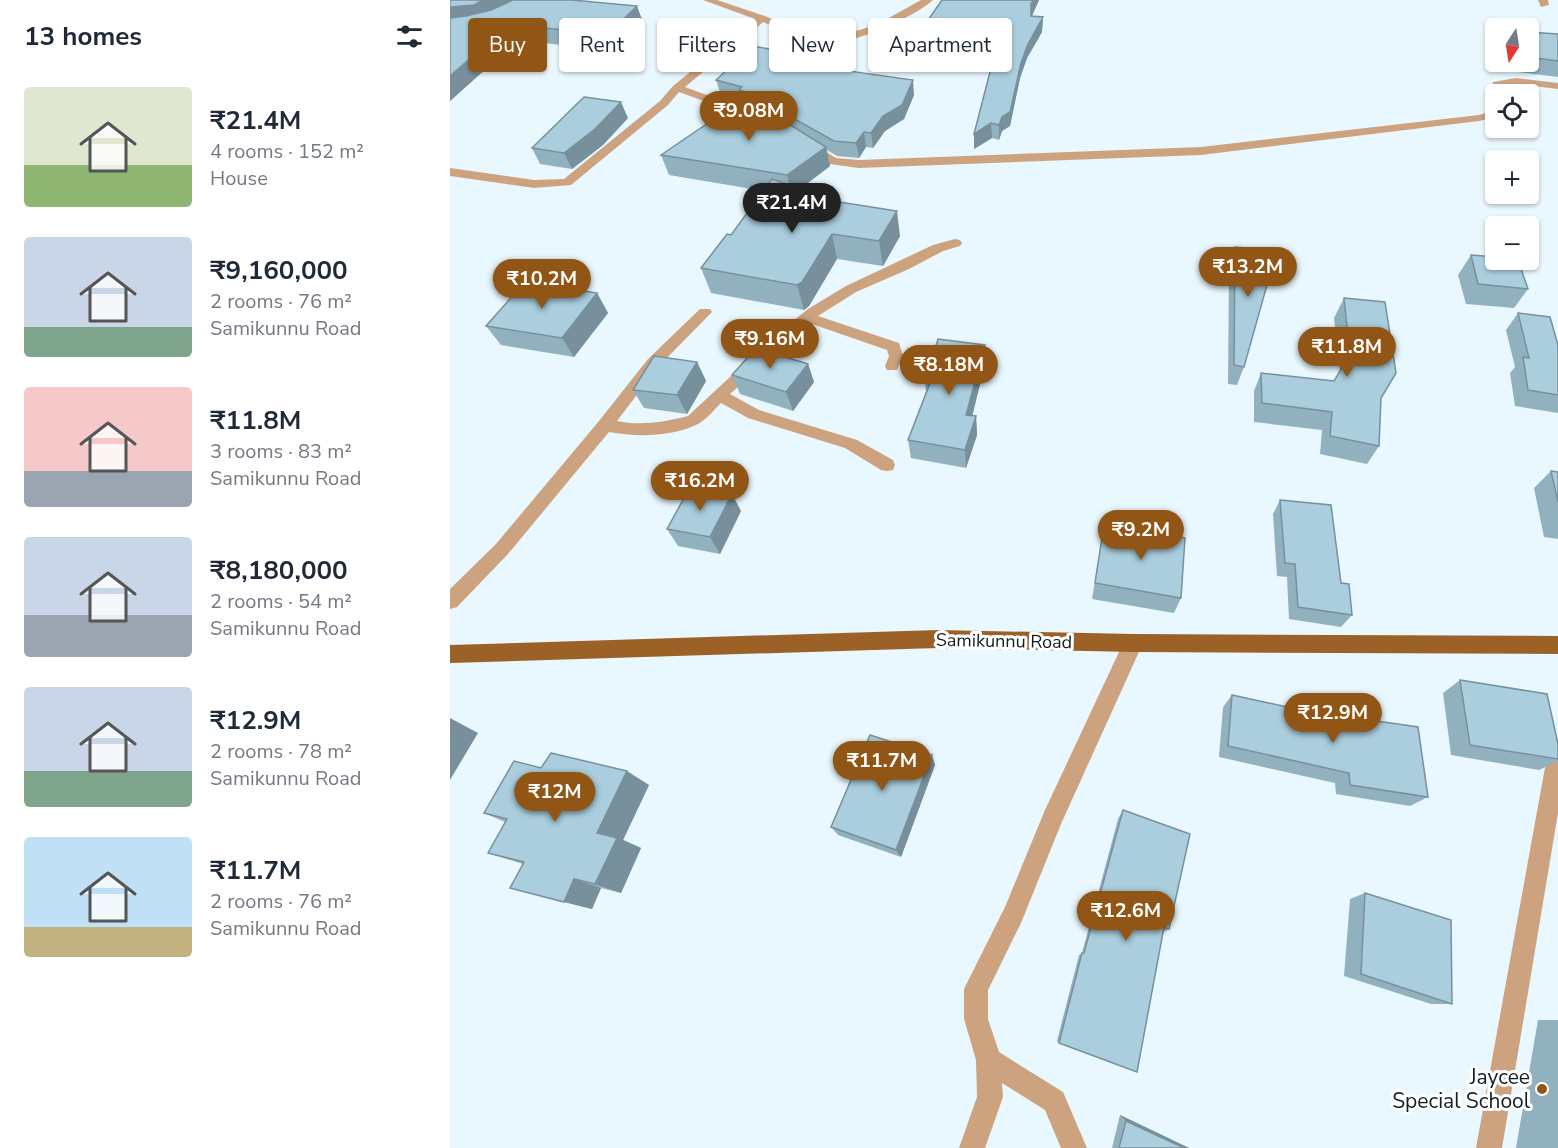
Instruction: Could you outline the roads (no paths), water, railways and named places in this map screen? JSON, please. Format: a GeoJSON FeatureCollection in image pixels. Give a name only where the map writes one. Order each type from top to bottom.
{"type":"FeatureCollection","features":[{"type":"Feature","properties":{"kind":"main road","name":"Samikunnu Road"},"geometry":{"type":"LineString","coordinates":[[450,654],[938,639],[1133,643],[1558,645]]}},
{"type":"Feature","properties":{"kind":"street"},"geometry":{"type":"LineString","coordinates":[[708,0],[762,18],[815,42],[830,42],[879,27],[928,0]]}},
{"type":"Feature","properties":{"kind":"street"},"geometry":{"type":"LineString","coordinates":[[450,172],[534,184],[567,182],[664,103],[677,88],[762,18]]}},
{"type":"Feature","properties":{"kind":"street"},"geometry":{"type":"LineString","coordinates":[[798,139],[833,161],[859,165],[1201,151],[1491,116],[1497,84],[1516,81],[1558,86]]}},
{"type":"Feature","properties":{"kind":"street"},"geometry":{"type":"LineString","coordinates":[[677,88],[744,111],[762,120]]}},
{"type":"Feature","properties":{"kind":"street"},"geometry":{"type":"LineString","coordinates":[[605,425],[631,430],[672,426],[693,420],[807,317],[851,289],[938,248],[955,243]]}},
{"type":"Feature","properties":{"kind":"street"},"geometry":{"type":"LineString","coordinates":[[450,602],[502,549],[605,425],[653,363],[705,312]]}},
{"type":"Feature","properties":{"kind":"street"},"geometry":{"type":"LineString","coordinates":[[807,317],[894,347],[896,356],[892,366]]}},
{"type":"Feature","properties":{"kind":"street"},"geometry":{"type":"LineString","coordinates":[[719,395],[754,414],[851,444],[887,465]]}},
{"type":"Feature","properties":{"kind":"street"},"geometry":{"type":"LineString","coordinates":[[972,1148],[990,1097],[989,1060],[976,1019],[976,989],[1013,915],[1053,818],[1133,643]]}},
{"type":"Feature","properties":{"kind":"street"},"geometry":{"type":"LineString","coordinates":[[1489,1148],[1558,751]]}},
{"type":"Feature","properties":{"kind":"street"},"geometry":{"type":"LineString","coordinates":[[989,1060],[1054,1101],[1074,1148]]}},
{"type":"Feature","properties":{"kind":"place","name":"Jaycee Special School"},"geometry":{"type":"Point","coordinates":[1542,1089]}}]}
